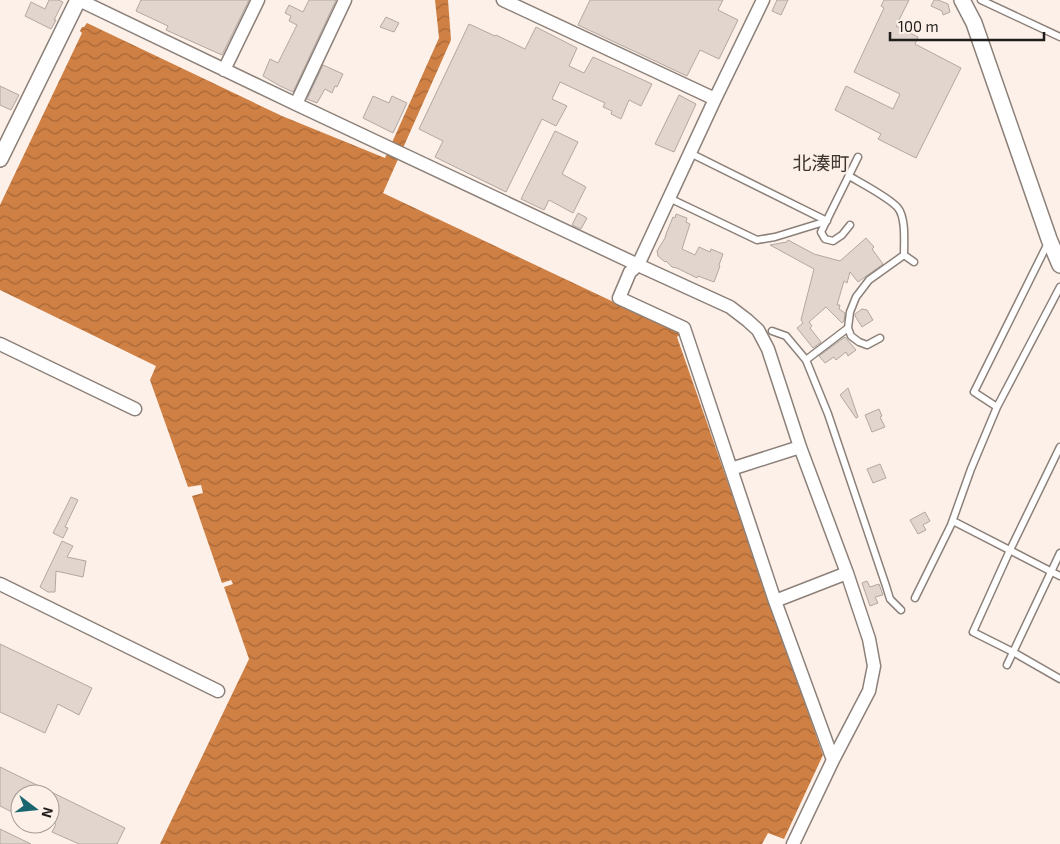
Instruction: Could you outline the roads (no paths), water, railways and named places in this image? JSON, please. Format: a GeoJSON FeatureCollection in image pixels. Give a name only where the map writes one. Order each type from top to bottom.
{"type":"FeatureCollection","features":[{"type":"Feature","properties":{"kind":"street"},"geometry":{"type":"LineString","coordinates":[[0,157],[78,0],[730,307],[747,320],[758,330],[768,348],[800,447],[847,573],[869,640],[874,666],[869,691],[833,760],[793,844]]}},
{"type":"Feature","properties":{"kind":"street"},"geometry":{"type":"LineString","coordinates":[[224,70],[258,0]]}},
{"type":"Feature","properties":{"kind":"street"},"geometry":{"type":"LineString","coordinates":[[296,104],[345,0]]}},
{"type":"Feature","properties":{"kind":"street"},"geometry":{"type":"LineString","coordinates":[[503,0],[715,99]]}},
{"type":"Feature","properties":{"kind":"street"},"geometry":{"type":"LineString","coordinates":[[763,0],[638,265],[630,272],[619,298],[684,328],[775,601],[833,760]]}},
{"type":"Feature","properties":{"kind":"street"},"geometry":{"type":"LineString","coordinates":[[962,0],[974,23],[1049,240],[1060,265]]}},
{"type":"Feature","properties":{"kind":"street"},"geometry":{"type":"LineString","coordinates":[[0,344],[135,409]]}},
{"type":"Feature","properties":{"kind":"street"},"geometry":{"type":"LineString","coordinates":[[731,469],[800,447]]}},
{"type":"Feature","properties":{"kind":"street"},"geometry":{"type":"LineString","coordinates":[[775,601],[847,573]]}},
{"type":"Feature","properties":{"kind":"street"},"geometry":{"type":"LineString","coordinates":[[0,584],[218,691]]}},
{"type":"Feature","properties":{"kind":"lane"},"geometry":{"type":"LineString","coordinates":[[981,0],[1060,37]]}},
{"type":"Feature","properties":{"kind":"lane"},"geometry":{"type":"LineString","coordinates":[[690,154],[827,221]]}},
{"type":"Feature","properties":{"kind":"lane"},"geometry":{"type":"LineString","coordinates":[[850,225],[842,235],[833,241],[825,239],[822,232],[858,157]]}},
{"type":"Feature","properties":{"kind":"lane"},"geometry":{"type":"LineString","coordinates":[[849,176],[886,198],[899,209],[904,223],[904,255]]}},
{"type":"Feature","properties":{"kind":"lane"},"geometry":{"type":"LineString","coordinates":[[669,198],[757,240],[775,237],[827,221]]}},
{"type":"Feature","properties":{"kind":"lane"},"geometry":{"type":"LineString","coordinates":[[997,407],[974,392],[1049,240]]}},
{"type":"Feature","properties":{"kind":"lane"},"geometry":{"type":"LineString","coordinates":[[904,255],[914,262]]}},
{"type":"Feature","properties":{"kind":"lane"},"geometry":{"type":"LineString","coordinates":[[880,338],[867,345],[851,336],[848,328],[850,312],[856,296],[869,280],[904,255]]}},
{"type":"Feature","properties":{"kind":"lane"},"geometry":{"type":"LineString","coordinates":[[916,598],[953,521],[971,469],[997,407],[1060,287]]}},
{"type":"Feature","properties":{"kind":"lane"},"geometry":{"type":"LineString","coordinates":[[806,360],[848,328]]}},
{"type":"Feature","properties":{"kind":"lane"},"geometry":{"type":"LineString","coordinates":[[772,331],[786,336],[806,360],[828,414],[890,599],[901,610]]}},
{"type":"Feature","properties":{"kind":"lane"},"geometry":{"type":"LineString","coordinates":[[1060,447],[972,632],[1013,652],[1060,679]]}},
{"type":"Feature","properties":{"kind":"lane"},"geometry":{"type":"LineString","coordinates":[[953,521],[1060,576]]}},
{"type":"Feature","properties":{"kind":"lane"},"geometry":{"type":"LineString","coordinates":[[1007,665],[1060,553]]}},
{"type":"Feature","properties":{"kind":"water"},"geometry":{"type":"Polygon","coordinates":[[[435,0],[448,0],[451,40],[383,193],[673,330],[677,328],[680,335],[677,337],[823,755],[784,839],[768,833],[762,844],[160,844],[249,659],[224,587],[233,584],[231,580],[222,583],[192,496],[203,493],[201,485],[188,487],[150,380],[156,366],[0,290],[0,205],[82,33],[80,31],[87,23],[282,116],[385,158],[439,38],[435,0]]]}},
{"type":"Feature","properties":{"kind":"district","name":"北湊町"},"geometry":{"type":"Point","coordinates":[821,162]}}]}
